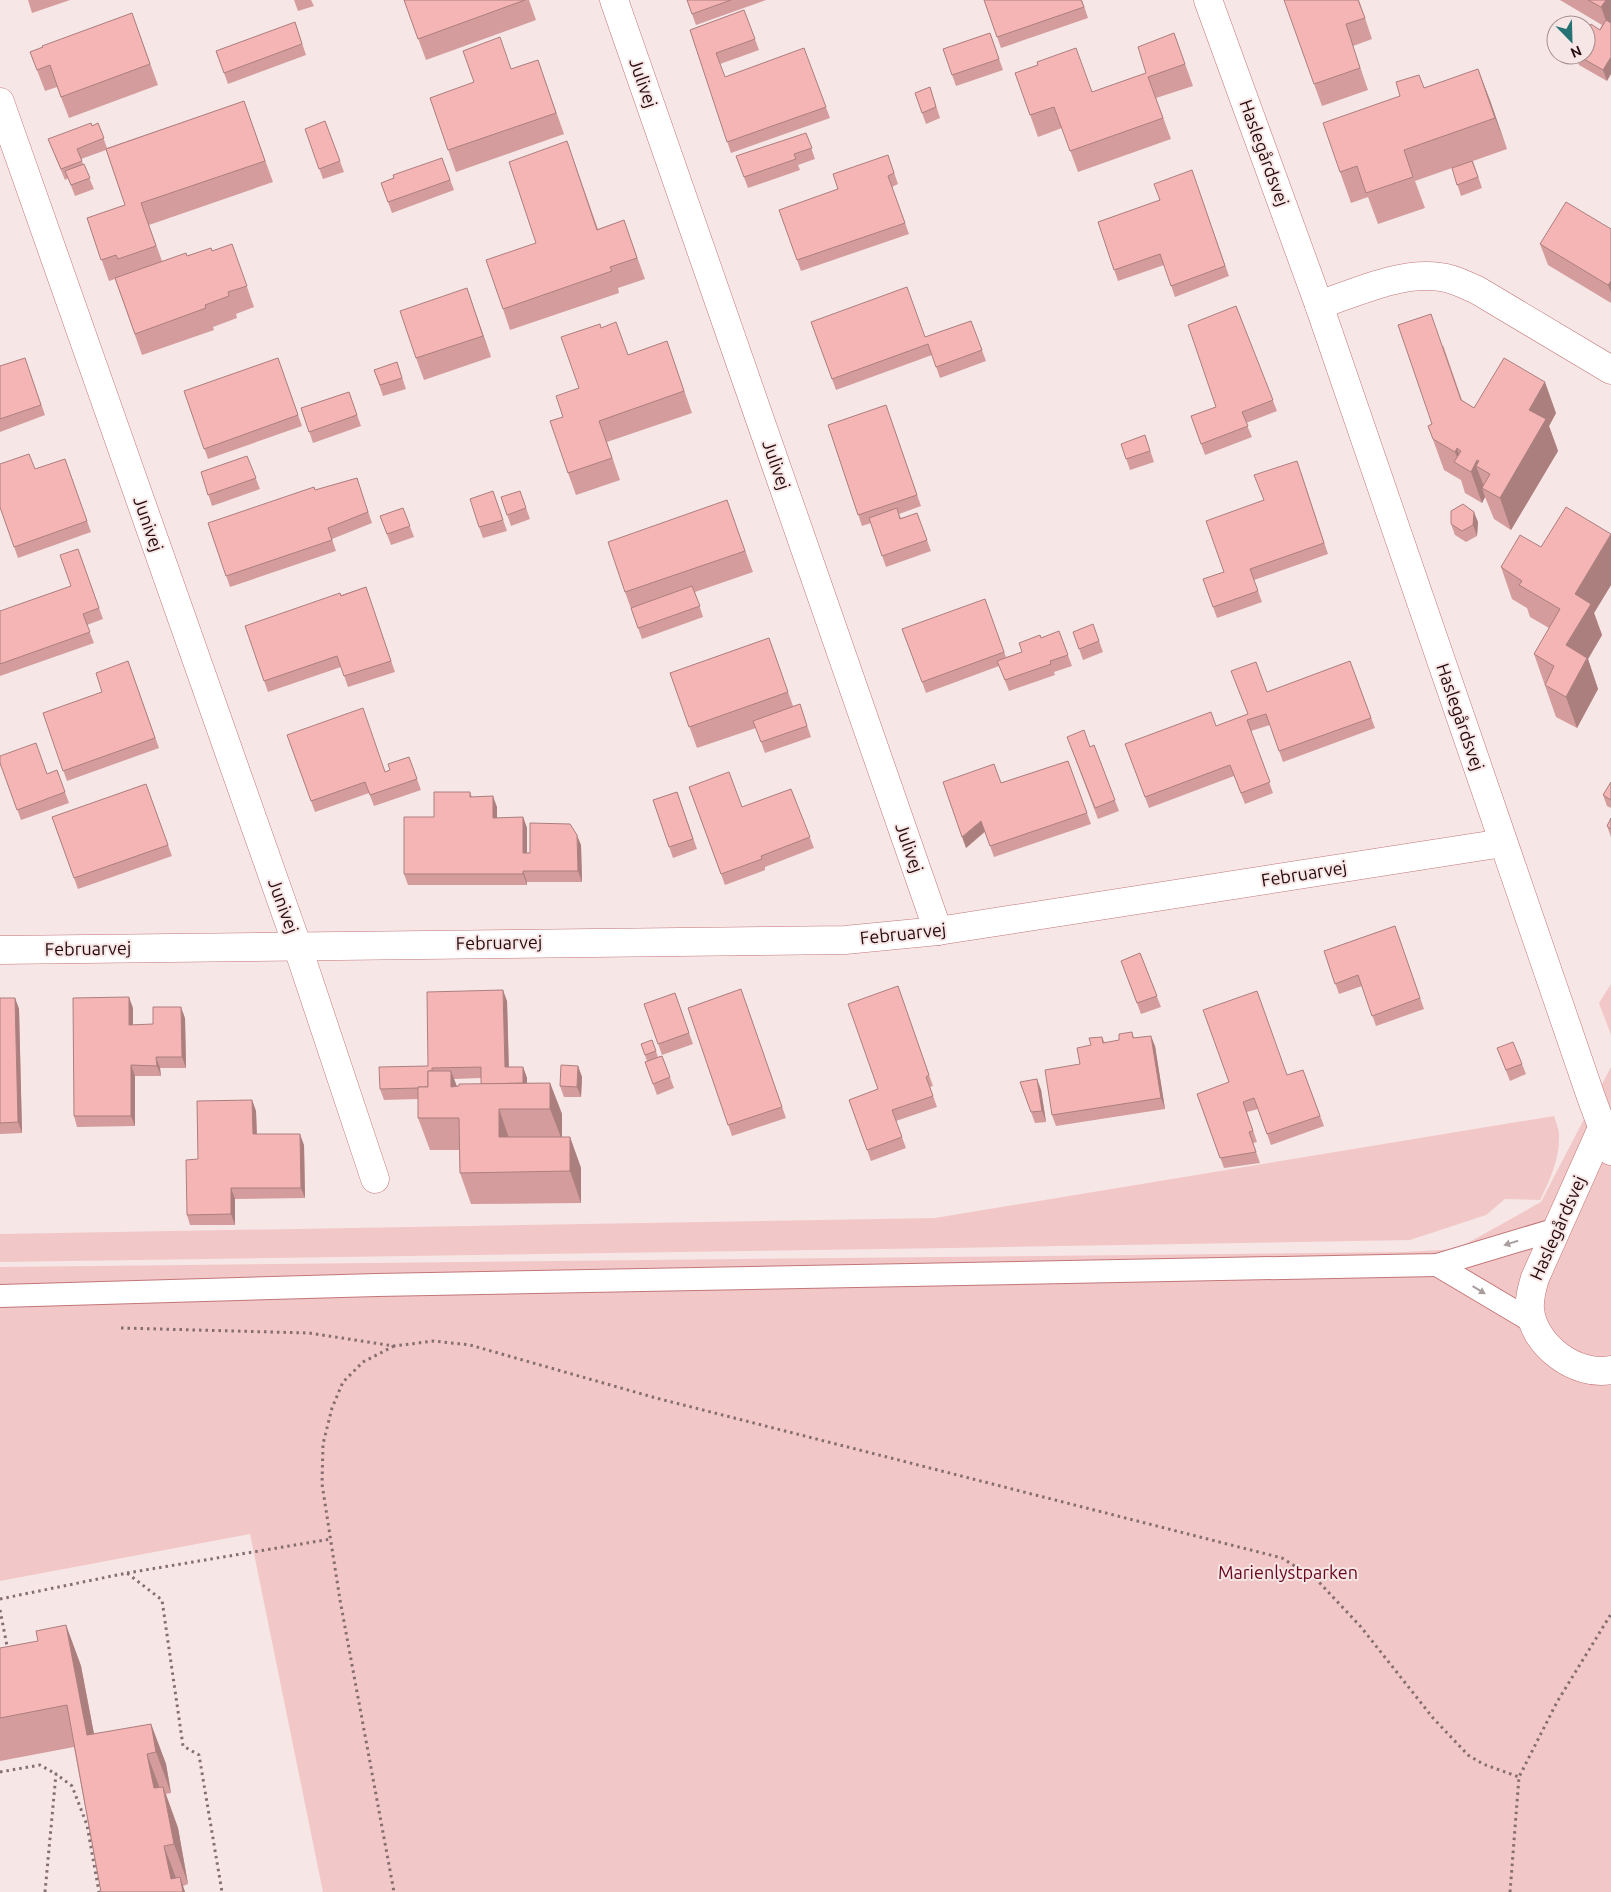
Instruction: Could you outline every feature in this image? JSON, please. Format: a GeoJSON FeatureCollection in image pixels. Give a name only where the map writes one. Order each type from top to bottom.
{"type":"FeatureCollection","features":[{"type":"Feature","properties":{"kind":"street","name":"Julivej"},"geometry":{"type":"LineString","coordinates":[[614,0],[938,931]]}},
{"type":"Feature","properties":{"kind":"street","name":"Haslegårdsvej"},"geometry":{"type":"LineString","coordinates":[[1208,0],[1319,306],[1607,1140],[1557,1229],[1531,1290],[1530,1311],[1533,1322],[1550,1347],[1569,1363],[1591,1371],[1611,1370]]}},
{"type":"Feature","properties":{"kind":"street","name":"Junivej"},"geometry":{"type":"LineString","coordinates":[[0,102],[297,945]]}},
{"type":"Feature","properties":{"kind":"street"},"geometry":{"type":"LineString","coordinates":[[1319,306],[1392,281],[1410,277],[1441,277],[1455,280],[1477,290],[1611,370]]}},
{"type":"Feature","properties":{"kind":"street","name":"Februarvej"},"geometry":{"type":"LineString","coordinates":[[0,950],[845,940],[938,931],[1503,843]]}},
{"type":"Feature","properties":{"kind":"street"},"geometry":{"type":"LineString","coordinates":[[297,945],[375,1179]]}},
{"type":"Feature","properties":{"kind":"lane"},"geometry":{"type":"LineString","coordinates":[[0,1296],[397,1285],[1438,1265],[1557,1229]]}},
{"type":"Feature","properties":{"kind":"lane"},"geometry":{"type":"LineString","coordinates":[[1438,1265],[1533,1322]]}},
{"type":"Feature","properties":{"kind":"path"},"geometry":{"type":"LineString","coordinates":[[119,1328],[308,1333],[394,1346],[434,1341],[470,1345],[656,1398],[1282,1558],[1317,1580],[1361,1627],[1433,1718],[1468,1755],[1490,1767],[1520,1778]]}},
{"type":"Feature","properties":{"kind":"path"},"geometry":{"type":"LineString","coordinates":[[394,1346],[363,1362],[343,1382],[332,1408],[323,1444],[322,1484],[340,1600],[394,1892]]}},
{"type":"Feature","properties":{"kind":"path"},"geometry":{"type":"LineString","coordinates":[[0,1598],[127,1573],[331,1539]]}},
{"type":"Feature","properties":{"kind":"path"},"geometry":{"type":"LineString","coordinates":[[127,1573],[162,1600],[183,1746],[199,1754],[222,1892]]}},
{"type":"Feature","properties":{"kind":"path"},"geometry":{"type":"LineString","coordinates":[[0,1610],[8,1655]]}},
{"type":"Feature","properties":{"kind":"path"},"geometry":{"type":"LineString","coordinates":[[1510,1892],[1520,1778],[1557,1702],[1611,1614]]}},
{"type":"Feature","properties":{"kind":"path"},"geometry":{"type":"LineString","coordinates":[[0,1772],[40,1765],[72,1786],[86,1825],[99,1892]]}},
{"type":"Feature","properties":{"kind":"path"},"geometry":{"type":"LineString","coordinates":[[45,1892],[56,1774]]}},
{"type":"Feature","properties":{"kind":"green space"},"geometry":{"type":"Polygon","coordinates":[[[1611,984],[1611,1035],[1599,1003],[1611,984]]]}},
{"type":"Feature","properties":{"kind":"green space","name":"Marienlystparken"},"geometry":{"type":"Polygon","coordinates":[[[1611,1067],[1611,1892],[323,1892],[250,1534],[0,1581],[0,1267],[1406,1252],[1457,1249],[1541,1202],[1611,1067]]]}},
{"type":"Feature","properties":{"kind":"green space"},"geometry":{"type":"Polygon","coordinates":[[[1554,1116],[1559,1133],[1558,1152],[1551,1177],[1540,1200],[1505,1199],[1486,1215],[1410,1240],[0,1262],[0,1234],[935,1218],[1554,1116]]]}},
{"type":"Feature","properties":{"kind":"building"},"geometry":{"type":"Polygon","coordinates":[[[404,0],[525,0],[418,39],[404,0]]]}},
{"type":"Feature","properties":{"kind":"building"},"geometry":{"type":"Polygon","coordinates":[[[687,0],[731,0],[692,14],[687,0]]]}},
{"type":"Feature","properties":{"kind":"building"},"geometry":{"type":"Polygon","coordinates":[[[984,0],[1081,0],[1084,7],[997,37],[984,0]]]}},
{"type":"Feature","properties":{"kind":"building"},"geometry":{"type":"Polygon","coordinates":[[[1284,0],[1358,0],[1365,18],[1346,24],[1360,68],[1314,84],[1284,0]]]}},
{"type":"Feature","properties":{"kind":"building"},"geometry":{"type":"Polygon","coordinates":[[[1588,0],[1606,0],[1601,7],[1588,0]]]}},
{"type":"Feature","properties":{"kind":"building"},"geometry":{"type":"Polygon","coordinates":[[[744,10],[755,39],[716,53],[725,77],[804,48],[826,107],[727,142],[690,30],[744,10]]]}},
{"type":"Feature","properties":{"kind":"building"},"geometry":{"type":"Polygon","coordinates":[[[132,13],[150,64],[61,97],[50,65],[37,70],[30,52],[132,13]]]}},
{"type":"Feature","properties":{"kind":"building"},"geometry":{"type":"Polygon","coordinates":[[[1606,20],[1611,23],[1611,57],[1603,70],[1594,65],[1596,65],[1596,27],[1600,30],[1606,20]]]}},
{"type":"Feature","properties":{"kind":"building"},"geometry":{"type":"Polygon","coordinates":[[[295,22],[302,44],[224,73],[216,51],[295,22]]]}},
{"type":"Feature","properties":{"kind":"building"},"geometry":{"type":"Polygon","coordinates":[[[990,33],[999,59],[952,75],[943,49],[990,33]]]}},
{"type":"Feature","properties":{"kind":"building"},"geometry":{"type":"Polygon","coordinates":[[[1174,33],[1185,64],[1148,77],[1163,118],[1070,151],[1054,107],[1030,115],[1015,73],[1038,65],[1037,62],[1076,48],[1092,92],[1146,73],[1138,47],[1174,33]]]}},
{"type":"Feature","properties":{"kind":"building"},"geometry":{"type":"Polygon","coordinates":[[[500,37],[511,69],[538,60],[556,113],[448,150],[430,98],[474,82],[463,51],[500,37]]]}},
{"type":"Feature","properties":{"kind":"building"},"geometry":{"type":"Polygon","coordinates":[[[1478,69],[1495,118],[1404,150],[1413,177],[1366,193],[1357,166],[1340,172],[1323,123],[1400,96],[1396,82],[1419,75],[1424,88],[1478,69]]]}},
{"type":"Feature","properties":{"kind":"building"},"geometry":{"type":"Polygon","coordinates":[[[930,87],[936,107],[922,113],[915,93],[930,87]]]}},
{"type":"Feature","properties":{"kind":"building"},"geometry":{"type":"Polygon","coordinates":[[[244,101],[265,161],[141,203],[156,246],[118,259],[116,255],[101,260],[87,218],[125,205],[106,149],[244,101]]]}},
{"type":"Feature","properties":{"kind":"building"},"geometry":{"type":"Polygon","coordinates":[[[325,121],[340,161],[319,169],[305,129],[325,121]]]}},
{"type":"Feature","properties":{"kind":"building"},"geometry":{"type":"Polygon","coordinates":[[[91,123],[92,126],[98,123],[104,138],[77,149],[82,161],[61,169],[48,139],[91,123]]]}},
{"type":"Feature","properties":{"kind":"building"},"geometry":{"type":"Polygon","coordinates":[[[806,133],[812,148],[794,154],[796,159],[744,177],[736,156],[806,133]]]}},
{"type":"Feature","properties":{"kind":"building"},"geometry":{"type":"Polygon","coordinates":[[[567,141],[597,230],[624,220],[637,258],[610,267],[612,271],[503,309],[486,260],[536,243],[509,162],[567,141]]]}},
{"type":"Feature","properties":{"kind":"building"},"geometry":{"type":"Polygon","coordinates":[[[888,155],[894,173],[888,176],[905,223],[797,260],[779,210],[838,189],[833,174],[888,155]]]}},
{"type":"Feature","properties":{"kind":"building"},"geometry":{"type":"Polygon","coordinates":[[[442,158],[450,180],[388,202],[381,183],[394,178],[393,175],[442,158]]]}},
{"type":"Feature","properties":{"kind":"building"},"geometry":{"type":"Polygon","coordinates":[[[1472,161],[1478,177],[1457,185],[1452,168],[1472,161]]]}},
{"type":"Feature","properties":{"kind":"building"},"geometry":{"type":"Polygon","coordinates":[[[84,164],[90,178],[71,185],[65,171],[84,164]]]}},
{"type":"Feature","properties":{"kind":"building"},"geometry":{"type":"Polygon","coordinates":[[[1192,170],[1225,266],[1171,286],[1160,254],[1114,270],[1098,222],[1160,200],[1154,184],[1192,170]]]}},
{"type":"Feature","properties":{"kind":"building"},"geometry":{"type":"Polygon","coordinates":[[[1566,202],[1611,229],[1611,281],[1608,285],[1540,244],[1566,202]]]}},
{"type":"Feature","properties":{"kind":"building"},"geometry":{"type":"Polygon","coordinates":[[[232,244],[247,286],[228,292],[229,296],[205,305],[206,308],[135,334],[115,278],[186,253],[187,256],[211,248],[212,251],[232,244]]]}},
{"type":"Feature","properties":{"kind":"building"},"geometry":{"type":"Polygon","coordinates":[[[907,287],[925,337],[971,321],[982,350],[936,367],[928,344],[832,379],[811,322],[907,287]]]}},
{"type":"Feature","properties":{"kind":"building"},"geometry":{"type":"Polygon","coordinates":[[[467,288],[483,336],[416,358],[400,311],[467,288]]]}},
{"type":"Feature","properties":{"kind":"building"},"geometry":{"type":"Polygon","coordinates":[[[1236,306],[1273,400],[1242,412],[1248,426],[1201,444],[1191,416],[1216,407],[1188,325],[1236,306]]]}},
{"type":"Feature","properties":{"kind":"building"},"geometry":{"type":"Polygon","coordinates":[[[1431,314],[1461,400],[1474,408],[1504,358],[1545,382],[1529,410],[1546,419],[1500,498],[1482,488],[1490,474],[1476,466],[1479,461],[1477,460],[1471,472],[1454,462],[1461,451],[1457,448],[1455,452],[1433,439],[1428,426],[1432,424],[1398,325],[1431,314]]]}},
{"type":"Feature","properties":{"kind":"building"},"geometry":{"type":"Polygon","coordinates":[[[616,322],[628,355],[667,341],[684,391],[599,421],[612,458],[568,473],[550,421],[563,417],[556,396],[579,388],[561,337],[600,324],[601,328],[616,322]]]}},
{"type":"Feature","properties":{"kind":"building"},"geometry":{"type":"Polygon","coordinates":[[[25,358],[41,405],[0,419],[0,366],[25,358]]]}},
{"type":"Feature","properties":{"kind":"building"},"geometry":{"type":"Polygon","coordinates":[[[278,358],[298,415],[204,449],[184,391],[278,358]]]}},
{"type":"Feature","properties":{"kind":"building"},"geometry":{"type":"Polygon","coordinates":[[[397,362],[402,378],[380,385],[374,370],[397,362]]]}},
{"type":"Feature","properties":{"kind":"building"},"geometry":{"type":"Polygon","coordinates":[[[349,392],[357,415],[309,432],[301,408],[349,392]]]}},
{"type":"Feature","properties":{"kind":"building"},"geometry":{"type":"Polygon","coordinates":[[[886,405],[917,495],[858,515],[828,425],[886,405]]]}},
{"type":"Feature","properties":{"kind":"building"},"geometry":{"type":"Polygon","coordinates":[[[1145,435],[1150,451],[1126,459],[1121,444],[1145,435]]]}},
{"type":"Feature","properties":{"kind":"building"},"geometry":{"type":"Polygon","coordinates":[[[29,454],[35,469],[65,459],[87,521],[14,547],[0,507],[0,464],[29,454]]]}},
{"type":"Feature","properties":{"kind":"building"},"geometry":{"type":"Polygon","coordinates":[[[247,456],[256,478],[208,495],[201,472],[247,456]]]}},
{"type":"Feature","properties":{"kind":"building"},"geometry":{"type":"Polygon","coordinates":[[[1297,461],[1324,543],[1250,569],[1258,591],[1213,607],[1203,579],[1224,572],[1206,521],[1264,500],[1254,475],[1297,461]]]}},
{"type":"Feature","properties":{"kind":"building"},"geometry":{"type":"Polygon","coordinates":[[[357,478],[368,512],[328,528],[332,540],[226,576],[208,523],[314,487],[315,490],[357,478]]]}},
{"type":"Feature","properties":{"kind":"building"},"geometry":{"type":"Polygon","coordinates":[[[493,491],[503,520],[479,527],[470,499],[493,491]]]}},
{"type":"Feature","properties":{"kind":"building"},"geometry":{"type":"Polygon","coordinates":[[[520,491],[526,508],[507,515],[501,497],[520,491]]]}},
{"type":"Feature","properties":{"kind":"building"},"geometry":{"type":"Polygon","coordinates":[[[727,500],[745,551],[625,592],[608,542],[727,500]]]}},
{"type":"Feature","properties":{"kind":"building"},"geometry":{"type":"Polygon","coordinates":[[[1463,504],[1474,512],[1473,525],[1462,531],[1451,524],[1451,511],[1463,504]]]}},
{"type":"Feature","properties":{"kind":"building"},"geometry":{"type":"Polygon","coordinates":[[[1566,507],[1611,534],[1575,594],[1591,604],[1566,645],[1587,658],[1566,697],[1545,685],[1554,666],[1534,654],[1560,609],[1519,585],[1522,581],[1501,567],[1520,535],[1541,547],[1566,507]]]}},
{"type":"Feature","properties":{"kind":"building"},"geometry":{"type":"Polygon","coordinates":[[[403,508],[410,526],[387,534],[380,516],[403,508]]]}},
{"type":"Feature","properties":{"kind":"building"},"geometry":{"type":"Polygon","coordinates":[[[897,508],[900,519],[917,513],[927,540],[882,556],[869,518],[897,508]]]}},
{"type":"Feature","properties":{"kind":"building"},"geometry":{"type":"Polygon","coordinates":[[[78,549],[99,608],[83,614],[90,632],[0,664],[0,611],[71,586],[60,555],[78,549]]]}},
{"type":"Feature","properties":{"kind":"building"},"geometry":{"type":"Polygon","coordinates":[[[692,586],[700,606],[638,628],[631,608],[692,586]]]}},
{"type":"Feature","properties":{"kind":"building"},"geometry":{"type":"Polygon","coordinates":[[[366,587],[391,661],[344,676],[337,656],[264,681],[245,626],[340,593],[341,596],[366,587]]]}},
{"type":"Feature","properties":{"kind":"building"},"geometry":{"type":"Polygon","coordinates":[[[985,599],[1004,652],[922,682],[902,629],[985,599]]]}},
{"type":"Feature","properties":{"kind":"building"},"geometry":{"type":"Polygon","coordinates":[[[1093,624],[1099,641],[1079,649],[1073,632],[1093,624]]]}},
{"type":"Feature","properties":{"kind":"building"},"geometry":{"type":"Polygon","coordinates":[[[1059,631],[1068,655],[1050,661],[1051,664],[1005,680],[997,661],[1022,652],[1019,643],[1040,635],[1041,638],[1059,631]]]}},
{"type":"Feature","properties":{"kind":"building"},"geometry":{"type":"Polygon","coordinates":[[[769,638],[788,692],[689,727],[670,673],[769,638]]]}},
{"type":"Feature","properties":{"kind":"building"},"geometry":{"type":"Polygon","coordinates":[[[128,661],[155,738],[63,771],[43,713],[102,692],[96,673],[128,661]]]}},
{"type":"Feature","properties":{"kind":"building"},"geometry":{"type":"Polygon","coordinates":[[[1350,661],[1371,718],[1279,751],[1266,714],[1247,720],[1270,782],[1241,793],[1230,765],[1145,797],[1125,744],[1211,712],[1216,726],[1248,714],[1231,671],[1256,662],[1267,692],[1350,661]]]}},
{"type":"Feature","properties":{"kind":"building"},"geometry":{"type":"Polygon","coordinates":[[[800,704],[807,726],[761,742],[753,721],[800,704]]]}},
{"type":"Feature","properties":{"kind":"building"},"geometry":{"type":"Polygon","coordinates":[[[363,708],[385,772],[390,770],[388,764],[409,757],[417,779],[370,795],[365,782],[311,801],[287,735],[363,708]]]}},
{"type":"Feature","properties":{"kind":"building"},"geometry":{"type":"Polygon","coordinates":[[[1084,730],[1090,747],[1094,745],[1115,800],[1095,808],[1067,737],[1084,730]]]}},
{"type":"Feature","properties":{"kind":"building"},"geometry":{"type":"Polygon","coordinates":[[[36,743],[47,774],[57,770],[65,792],[17,810],[0,763],[0,756],[36,743]]]}},
{"type":"Feature","properties":{"kind":"building"},"geometry":{"type":"Polygon","coordinates":[[[1068,761],[1087,813],[990,846],[981,821],[962,837],[943,782],[994,764],[1001,783],[1068,761]]]}},
{"type":"Feature","properties":{"kind":"building"},"geometry":{"type":"Polygon","coordinates":[[[729,772],[742,807],[791,789],[810,837],[761,856],[762,859],[721,874],[689,787],[729,772]]]}},
{"type":"Feature","properties":{"kind":"building"},"geometry":{"type":"Polygon","coordinates":[[[1611,782],[1611,800],[1603,795],[1611,782]]]}},
{"type":"Feature","properties":{"kind":"building"},"geometry":{"type":"Polygon","coordinates":[[[146,784],[168,845],[74,878],[52,817],[146,784]]]}},
{"type":"Feature","properties":{"kind":"building"},"geometry":{"type":"Polygon","coordinates":[[[434,792],[470,792],[470,797],[493,796],[493,818],[523,817],[523,853],[530,853],[530,823],[570,824],[577,835],[578,871],[523,871],[523,874],[404,874],[404,817],[434,817],[434,792]]]}},
{"type":"Feature","properties":{"kind":"building"},"geometry":{"type":"Polygon","coordinates":[[[677,792],[693,839],[669,847],[653,800],[677,792]]]}},
{"type":"Feature","properties":{"kind":"building"},"geometry":{"type":"Polygon","coordinates":[[[1611,818],[1611,829],[1607,826],[1611,818]]]}},
{"type":"Feature","properties":{"kind":"building"},"geometry":{"type":"Polygon","coordinates":[[[1395,926],[1420,998],[1372,1016],[1358,975],[1335,984],[1324,951],[1395,926]]]}},
{"type":"Feature","properties":{"kind":"building"},"geometry":{"type":"Polygon","coordinates":[[[1140,953],[1157,996],[1137,1003],[1121,961],[1140,953]]]}},
{"type":"Feature","properties":{"kind":"building"},"geometry":{"type":"Polygon","coordinates":[[[898,986],[929,1075],[926,1077],[933,1096],[892,1110],[902,1137],[867,1150],[849,1100],[878,1089],[848,1004],[898,986]]]}},
{"type":"Feature","properties":{"kind":"building"},"geometry":{"type":"Polygon","coordinates":[[[741,989],[782,1107],[728,1125],[688,1008],[741,989]]]}},
{"type":"Feature","properties":{"kind":"building"},"geometry":{"type":"Polygon","coordinates":[[[503,990],[505,1067],[523,1067],[523,1083],[481,1084],[481,1067],[432,1068],[432,1071],[428,1071],[428,1087],[380,1089],[379,1067],[428,1066],[427,992],[503,990]]]}},
{"type":"Feature","properties":{"kind":"building"},"geometry":{"type":"Polygon","coordinates":[[[1257,991],[1287,1075],[1303,1070],[1320,1116],[1267,1134],[1254,1098],[1243,1102],[1253,1131],[1249,1132],[1256,1152],[1220,1158],[1197,1094],[1229,1082],[1203,1010],[1257,991]]]}},
{"type":"Feature","properties":{"kind":"building"},"geometry":{"type":"Polygon","coordinates":[[[675,993],[689,1033],[658,1044],[644,1004],[675,993]]]}},
{"type":"Feature","properties":{"kind":"building"},"geometry":{"type":"Polygon","coordinates":[[[129,997],[129,1025],[153,1024],[153,1007],[181,1007],[182,1057],[156,1057],[157,1066],[131,1065],[131,1116],[74,1116],[73,998],[129,997]]]}},
{"type":"Feature","properties":{"kind":"building"},"geometry":{"type":"Polygon","coordinates":[[[0,998],[15,998],[18,1122],[0,1123],[0,998]]]}},
{"type":"Feature","properties":{"kind":"building"},"geometry":{"type":"Polygon","coordinates":[[[1132,1032],[1133,1038],[1151,1036],[1161,1098],[1052,1115],[1045,1070],[1080,1064],[1077,1048],[1091,1045],[1089,1038],[1102,1037],[1103,1043],[1119,1040],[1119,1034],[1132,1032]]]}},
{"type":"Feature","properties":{"kind":"building"},"geometry":{"type":"Polygon","coordinates":[[[652,1040],[656,1051],[645,1055],[641,1044],[652,1040]]]}},
{"type":"Feature","properties":{"kind":"building"},"geometry":{"type":"Polygon","coordinates":[[[1513,1042],[1522,1064],[1506,1070],[1497,1048],[1513,1042]]]}},
{"type":"Feature","properties":{"kind":"building"},"geometry":{"type":"Polygon","coordinates":[[[662,1056],[670,1077],[653,1084],[645,1062],[662,1056]]]}},
{"type":"Feature","properties":{"kind":"building"},"geometry":{"type":"Polygon","coordinates":[[[561,1065],[578,1066],[577,1087],[560,1086],[561,1065]]]}},
{"type":"Feature","properties":{"kind":"building"},"geometry":{"type":"Polygon","coordinates":[[[428,1071],[451,1071],[451,1087],[459,1086],[459,1084],[550,1083],[550,1109],[499,1109],[499,1137],[570,1137],[570,1171],[460,1173],[459,1118],[418,1118],[418,1087],[428,1087],[428,1071]]]}},
{"type":"Feature","properties":{"kind":"building"},"geometry":{"type":"Polygon","coordinates":[[[1037,1079],[1042,1111],[1031,1112],[1020,1082],[1037,1079]]]}},
{"type":"Feature","properties":{"kind":"building"},"geometry":{"type":"Polygon","coordinates":[[[252,1100],[253,1134],[300,1134],[301,1188],[231,1188],[231,1214],[187,1215],[186,1160],[198,1159],[197,1101],[252,1100]]]}},
{"type":"Feature","properties":{"kind":"building"},"geometry":{"type":"Polygon","coordinates":[[[66,1625],[87,1735],[151,1724],[156,1752],[147,1754],[154,1788],[163,1787],[174,1844],[164,1846],[171,1879],[180,1877],[183,1892],[101,1892],[67,1705],[0,1718],[0,1648],[38,1641],[36,1631],[66,1625]]]}}]}
